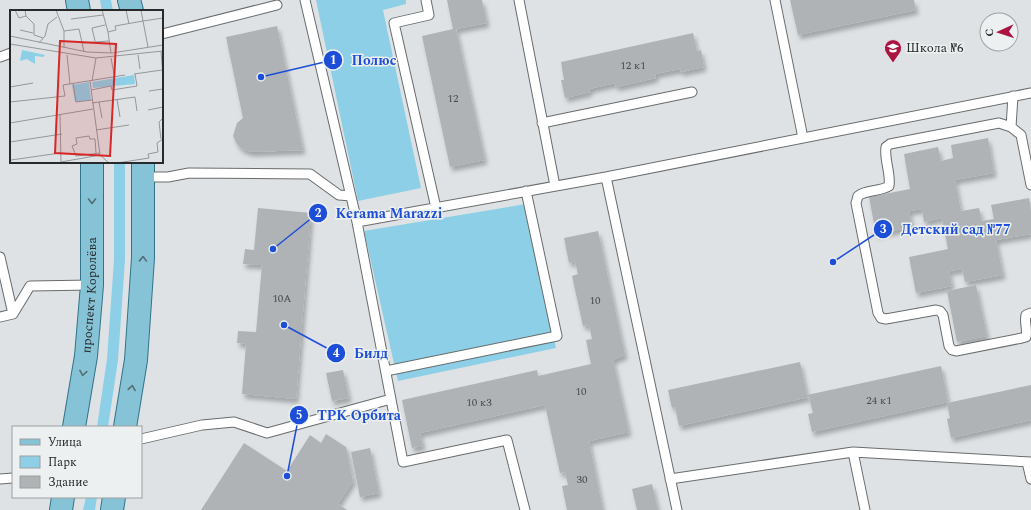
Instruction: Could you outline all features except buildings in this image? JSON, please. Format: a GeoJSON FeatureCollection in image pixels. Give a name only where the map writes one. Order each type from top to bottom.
{"type":"FeatureCollection","features":[{"type":"Feature","properties":{"kind":"main road"},"geometry":{"type":"LineString","coordinates":[[77,0],[79,10]]}},
{"type":"Feature","properties":{"kind":"main road"},"geometry":{"type":"LineString","coordinates":[[130,0],[132,10]]}},
{"type":"Feature","properties":{"kind":"main road","name":"проспект Королёва"},"geometry":{"type":"LineString","coordinates":[[74,426],[86,356],[92,285],[92,163]]}},
{"type":"Feature","properties":{"kind":"main road"},"geometry":{"type":"LineString","coordinates":[[125,426],[137,352],[143,258],[143,170]]}},
{"type":"Feature","properties":{"kind":"main road"},"geometry":{"type":"LineString","coordinates":[[61,510],[63,498]]}},
{"type":"Feature","properties":{"kind":"main road"},"geometry":{"type":"LineString","coordinates":[[112,510],[114,498]]}},
{"type":"Feature","properties":{"kind":"lane"},"geometry":{"type":"LineString","coordinates":[[305,0],[357,222],[403,462],[507,440],[525,510]]}},
{"type":"Feature","properties":{"kind":"lane"},"geometry":{"type":"LineString","coordinates":[[426,0],[429,15],[394,23],[436,208]]}},
{"type":"Feature","properties":{"kind":"lane"},"geometry":{"type":"LineString","coordinates":[[519,0],[555,186]]}},
{"type":"Feature","properties":{"kind":"lane"},"geometry":{"type":"LineString","coordinates":[[775,0],[804,138]]}},
{"type":"Feature","properties":{"kind":"lane"},"geometry":{"type":"LineString","coordinates":[[163,34],[277,5]]}},
{"type":"Feature","properties":{"kind":"lane"},"geometry":{"type":"LineString","coordinates":[[0,57],[10,53]]}},
{"type":"Feature","properties":{"kind":"lane"},"geometry":{"type":"LineString","coordinates":[[542,123],[692,92]]}},
{"type":"Feature","properties":{"kind":"lane"},"geometry":{"type":"LineString","coordinates":[[357,222],[606,177],[1031,93]]}},
{"type":"Feature","properties":{"kind":"lane"},"geometry":{"type":"LineString","coordinates":[[1011,127],[1013,96]]}},
{"type":"Feature","properties":{"kind":"lane"},"geometry":{"type":"LineString","coordinates":[[1031,185],[1021,135],[1011,127],[999,122],[890,144],[886,147],[885,152],[890,180],[889,186],[862,193],[858,196],[856,203],[878,313],[881,318],[886,319],[940,310],[943,315],[949,346],[956,352],[1026,337],[1027,333],[1024,320],[1026,315],[1031,313]]}},
{"type":"Feature","properties":{"kind":"lane"},"geometry":{"type":"LineString","coordinates":[[143,170],[168,177],[189,174],[310,174],[339,195],[351,196]]}},
{"type":"Feature","properties":{"kind":"lane"},"geometry":{"type":"LineString","coordinates":[[606,177],[677,510]]}},
{"type":"Feature","properties":{"kind":"lane"},"geometry":{"type":"LineString","coordinates":[[386,371],[557,336],[526,192]]}},
{"type":"Feature","properties":{"kind":"lane"},"geometry":{"type":"LineString","coordinates":[[0,257],[13,314]]}},
{"type":"Feature","properties":{"kind":"lane"},"geometry":{"type":"LineString","coordinates":[[0,317],[13,314],[30,286],[92,285]]}},
{"type":"Feature","properties":{"kind":"lane"},"geometry":{"type":"LineString","coordinates":[[142,439],[202,425],[234,422],[266,433],[391,399]]}},
{"type":"Feature","properties":{"kind":"lane"},"geometry":{"type":"LineString","coordinates":[[670,479],[853,452],[1029,462],[1031,479]]}},
{"type":"Feature","properties":{"kind":"lane"},"geometry":{"type":"LineString","coordinates":[[853,452],[865,510]]}},
{"type":"Feature","properties":{"kind":"lane"},"geometry":{"type":"LineString","coordinates":[[0,479],[12,478]]}},
{"type":"Feature","properties":{"kind":"green space"},"geometry":{"type":"Polygon","coordinates":[[[100,0],[111,0],[113,10],[102,10],[100,0]]]}},
{"type":"Feature","properties":{"kind":"green space"},"geometry":{"type":"Polygon","coordinates":[[[316,0],[406,0],[406,4],[383,10],[421,188],[358,201],[316,0]]]}},
{"type":"Feature","properties":{"kind":"green space"},"geometry":{"type":"Polygon","coordinates":[[[114,163],[125,163],[125,260],[118,360],[108,426],[97,426],[107,359],[114,260],[114,163]]]}},
{"type":"Feature","properties":{"kind":"green space"},"geometry":{"type":"Polygon","coordinates":[[[526,204],[556,348],[398,381],[364,231],[526,204]]]}},
{"type":"Feature","properties":{"kind":"green space"},"geometry":{"type":"Polygon","coordinates":[[[86,498],[97,498],[95,510],[83,510],[86,498]]]}},
{"type":"Feature","properties":{"kind":"place","name":"Школа №6"},"geometry":{"type":"Point","coordinates":[893,63]}},
{"type":"Feature","properties":{"kind":"place","name":"Полюс"},"geometry":{"type":"Point","coordinates":[261,77]}},
{"type":"Feature","properties":{"kind":"place","name":"Kerama Marazzi"},"geometry":{"type":"Point","coordinates":[273,249]}},
{"type":"Feature","properties":{"kind":"place","name":"Детский сад №77"},"geometry":{"type":"Point","coordinates":[833,262]}},
{"type":"Feature","properties":{"kind":"place","name":"Билд"},"geometry":{"type":"Point","coordinates":[284,325]}},
{"type":"Feature","properties":{"kind":"place","name":"ТРК Орбита"},"geometry":{"type":"Point","coordinates":[287,476]}}]}
